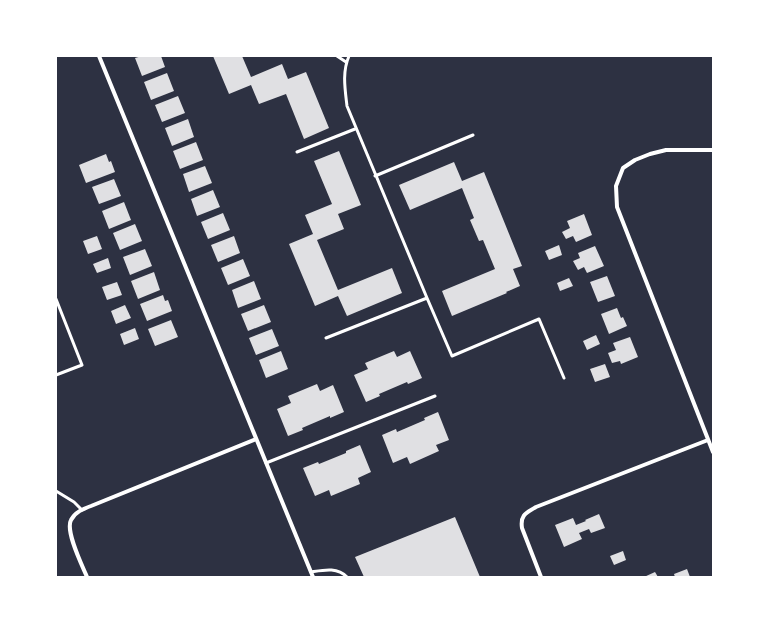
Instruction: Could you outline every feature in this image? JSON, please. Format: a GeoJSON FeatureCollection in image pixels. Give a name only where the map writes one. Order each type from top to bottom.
{"type":"FeatureCollection","features":[{"type":"Feature","properties":{"kind":"street"},"geometry":{"type":"LineString","coordinates":[[98,56],[313,577]]}},
{"type":"Feature","properties":{"kind":"street"},"geometry":{"type":"LineString","coordinates":[[713,150],[666,150],[650,154],[635,160],[623,168],[616,186],[617,207],[713,452]]}},
{"type":"Feature","properties":{"kind":"street"},"geometry":{"type":"LineString","coordinates":[[87,577],[69,528],[71,519],[75,514],[256,439]]}},
{"type":"Feature","properties":{"kind":"street"},"geometry":{"type":"LineString","coordinates":[[541,577],[523,532],[521,521],[523,516],[536,507],[708,440]]}},
{"type":"Feature","properties":{"kind":"lane"},"geometry":{"type":"LineString","coordinates":[[338,56],[346,62]]}},
{"type":"Feature","properties":{"kind":"lane"},"geometry":{"type":"LineString","coordinates":[[349,56],[346,62],[344,82],[347,106],[426,298],[452,356],[539,319],[564,378]]}},
{"type":"Feature","properties":{"kind":"lane"},"geometry":{"type":"LineString","coordinates":[[297,152],[355,128]]}},
{"type":"Feature","properties":{"kind":"lane"},"geometry":{"type":"LineString","coordinates":[[375,176],[473,135]]}},
{"type":"Feature","properties":{"kind":"lane"},"geometry":{"type":"LineString","coordinates":[[326,338],[426,298]]}},
{"type":"Feature","properties":{"kind":"lane"},"geometry":{"type":"LineString","coordinates":[[56,299],[82,365],[56,374]]}},
{"type":"Feature","properties":{"kind":"lane"},"geometry":{"type":"LineString","coordinates":[[266,463],[435,396]]}},
{"type":"Feature","properties":{"kind":"lane"},"geometry":{"type":"LineString","coordinates":[[56,491],[74,502],[82,510]]}},
{"type":"Feature","properties":{"kind":"lane"},"geometry":{"type":"LineString","coordinates":[[311,572],[334,570],[341,572],[347,577]]}},
{"type":"Feature","properties":{"kind":"building"},"geometry":{"type":"Polygon","coordinates":[[[142,56],[161,56],[165,67],[142,76],[135,58],[142,56]]]}},
{"type":"Feature","properties":{"kind":"building"},"geometry":{"type":"Polygon","coordinates":[[[213,56],[242,56],[251,77],[282,64],[288,79],[306,72],[329,128],[304,139],[286,94],[259,104],[251,85],[229,94],[213,56]]]}},
{"type":"Feature","properties":{"kind":"building"},"geometry":{"type":"Polygon","coordinates":[[[167,73],[174,91],[151,100],[144,82],[167,73]]]}},
{"type":"Feature","properties":{"kind":"building"},"geometry":{"type":"Polygon","coordinates":[[[178,96],[185,113],[162,122],[155,105],[178,96]]]}},
{"type":"Feature","properties":{"kind":"building"},"geometry":{"type":"Polygon","coordinates":[[[188,119],[194,137],[172,146],[165,128],[188,119]]]}},
{"type":"Feature","properties":{"kind":"building"},"geometry":{"type":"Polygon","coordinates":[[[196,142],[203,160],[180,169],[173,151],[196,142]]]}},
{"type":"Feature","properties":{"kind":"building"},"geometry":{"type":"Polygon","coordinates":[[[339,151],[361,205],[338,214],[344,229],[317,240],[338,290],[392,268],[402,293],[347,316],[338,296],[315,306],[289,244],[313,234],[305,215],[332,204],[314,161],[339,151]]]}},
{"type":"Feature","properties":{"kind":"building"},"geometry":{"type":"Polygon","coordinates":[[[106,154],[109,162],[111,161],[115,172],[86,183],[79,165],[106,154]]]}},
{"type":"Feature","properties":{"kind":"building"},"geometry":{"type":"Polygon","coordinates":[[[454,162],[462,181],[484,172],[522,266],[513,269],[520,286],[452,316],[442,291],[495,269],[483,240],[479,241],[470,220],[474,218],[462,188],[410,210],[399,185],[454,162]]]}},
{"type":"Feature","properties":{"kind":"building"},"geometry":{"type":"Polygon","coordinates":[[[205,166],[212,183],[189,192],[183,174],[205,166]]]}},
{"type":"Feature","properties":{"kind":"building"},"geometry":{"type":"Polygon","coordinates":[[[114,179],[121,196],[99,204],[92,187],[114,179]]]}},
{"type":"Feature","properties":{"kind":"building"},"geometry":{"type":"Polygon","coordinates":[[[213,190],[220,207],[197,216],[191,199],[213,190]]]}},
{"type":"Feature","properties":{"kind":"building"},"geometry":{"type":"Polygon","coordinates":[[[124,202],[131,220],[109,229],[102,211],[124,202]]]}},
{"type":"Feature","properties":{"kind":"building"},"geometry":{"type":"Polygon","coordinates":[[[223,213],[230,230],[208,239],[201,222],[223,213]]]}},
{"type":"Feature","properties":{"kind":"building"},"geometry":{"type":"Polygon","coordinates":[[[584,214],[592,235],[576,242],[573,236],[566,239],[562,232],[570,228],[567,221],[584,214]]]}},
{"type":"Feature","properties":{"kind":"building"},"geometry":{"type":"Polygon","coordinates":[[[135,224],[142,241],[120,250],[113,233],[135,224]]]}},
{"type":"Feature","properties":{"kind":"building"},"geometry":{"type":"Polygon","coordinates":[[[97,236],[102,249],[88,254],[83,241],[97,236]]]}},
{"type":"Feature","properties":{"kind":"building"},"geometry":{"type":"Polygon","coordinates":[[[234,236],[240,253],[218,262],[211,245],[234,236]]]}},
{"type":"Feature","properties":{"kind":"building"},"geometry":{"type":"Polygon","coordinates":[[[559,245],[562,255],[549,260],[545,251],[559,245]]]}},
{"type":"Feature","properties":{"kind":"building"},"geometry":{"type":"Polygon","coordinates":[[[595,246],[604,266],[587,273],[584,267],[578,270],[573,261],[580,258],[578,253],[595,246]]]}},
{"type":"Feature","properties":{"kind":"building"},"geometry":{"type":"Polygon","coordinates":[[[145,249],[152,266],[130,275],[123,257],[145,249]]]}},
{"type":"Feature","properties":{"kind":"building"},"geometry":{"type":"Polygon","coordinates":[[[108,258],[111,268],[97,273],[93,264],[108,258]]]}},
{"type":"Feature","properties":{"kind":"building"},"geometry":{"type":"Polygon","coordinates":[[[243,259],[250,276],[228,285],[221,268],[243,259]]]}},
{"type":"Feature","properties":{"kind":"building"},"geometry":{"type":"Polygon","coordinates":[[[154,272],[160,290],[138,299],[131,281],[154,272]]]}},
{"type":"Feature","properties":{"kind":"building"},"geometry":{"type":"Polygon","coordinates":[[[607,276],[615,296],[598,302],[590,282],[607,276]]]}},
{"type":"Feature","properties":{"kind":"building"},"geometry":{"type":"Polygon","coordinates":[[[569,278],[573,286],[560,291],[557,283],[569,278]]]}},
{"type":"Feature","properties":{"kind":"building"},"geometry":{"type":"Polygon","coordinates":[[[254,281],[261,299],[238,308],[232,290],[254,281]]]}},
{"type":"Feature","properties":{"kind":"building"},"geometry":{"type":"Polygon","coordinates":[[[117,282],[122,295],[107,300],[102,287],[117,282]]]}},
{"type":"Feature","properties":{"kind":"building"},"geometry":{"type":"Polygon","coordinates":[[[163,295],[165,301],[168,300],[172,311],[147,321],[140,304],[163,295]]]}},
{"type":"Feature","properties":{"kind":"building"},"geometry":{"type":"Polygon","coordinates":[[[125,305],[131,318],[116,324],[111,311],[125,305]]]}},
{"type":"Feature","properties":{"kind":"building"},"geometry":{"type":"Polygon","coordinates":[[[264,305],[271,322],[248,331],[241,314],[264,305]]]}},
{"type":"Feature","properties":{"kind":"building"},"geometry":{"type":"Polygon","coordinates":[[[617,308],[621,318],[623,317],[627,326],[609,334],[601,314],[617,308]]]}},
{"type":"Feature","properties":{"kind":"building"},"geometry":{"type":"Polygon","coordinates":[[[171,320],[178,337],[155,346],[148,329],[171,320]]]}},
{"type":"Feature","properties":{"kind":"building"},"geometry":{"type":"Polygon","coordinates":[[[135,328],[139,339],[124,345],[120,334],[135,328]]]}},
{"type":"Feature","properties":{"kind":"building"},"geometry":{"type":"Polygon","coordinates":[[[272,329],[279,346],[256,355],[249,338],[272,329]]]}},
{"type":"Feature","properties":{"kind":"building"},"geometry":{"type":"Polygon","coordinates":[[[596,335],[600,344],[587,350],[583,341],[596,335]]]}},
{"type":"Feature","properties":{"kind":"building"},"geometry":{"type":"Polygon","coordinates":[[[630,337],[638,357],[621,364],[620,361],[612,363],[608,353],[616,350],[613,343],[630,337]]]}},
{"type":"Feature","properties":{"kind":"building"},"geometry":{"type":"Polygon","coordinates":[[[281,351],[288,369],[266,378],[259,360],[281,351]]]}},
{"type":"Feature","properties":{"kind":"building"},"geometry":{"type":"Polygon","coordinates":[[[394,351],[397,357],[410,351],[422,378],[408,384],[407,382],[379,394],[380,396],[366,402],[354,375],[368,369],[365,363],[394,351]]]}},
{"type":"Feature","properties":{"kind":"building"},"geometry":{"type":"Polygon","coordinates":[[[605,364],[610,377],[595,382],[590,369],[605,364]]]}},
{"type":"Feature","properties":{"kind":"building"},"geometry":{"type":"Polygon","coordinates":[[[317,384],[320,391],[333,385],[344,412],[330,418],[330,416],[302,428],[303,430],[288,436],[277,409],[291,403],[288,396],[317,384]]]}},
{"type":"Feature","properties":{"kind":"building"},"geometry":{"type":"Polygon","coordinates":[[[438,412],[449,440],[436,445],[439,451],[410,464],[407,457],[393,463],[382,435],[396,429],[397,432],[425,420],[424,418],[438,412]]]}},
{"type":"Feature","properties":{"kind":"building"},"geometry":{"type":"Polygon","coordinates":[[[360,445],[371,472],[358,478],[360,484],[331,496],[329,490],[315,496],[303,468],[318,462],[319,464],[346,453],[346,451],[360,445]]]}},
{"type":"Feature","properties":{"kind":"building"},"geometry":{"type":"Polygon","coordinates":[[[599,514],[605,528],[591,533],[589,529],[579,533],[582,539],[564,547],[555,525],[573,518],[576,525],[599,514]]]}},
{"type":"Feature","properties":{"kind":"building"},"geometry":{"type":"Polygon","coordinates":[[[455,517],[480,577],[364,577],[355,557],[455,517]]]}},
{"type":"Feature","properties":{"kind":"building"},"geometry":{"type":"Polygon","coordinates":[[[623,551],[626,560],[614,565],[610,556],[623,551]]]}},
{"type":"Feature","properties":{"kind":"building"},"geometry":{"type":"Polygon","coordinates":[[[687,569],[690,577],[675,577],[674,574],[687,569]]]}},
{"type":"Feature","properties":{"kind":"building"},"geometry":{"type":"Polygon","coordinates":[[[655,572],[658,577],[644,577],[655,572]]]}}]}
